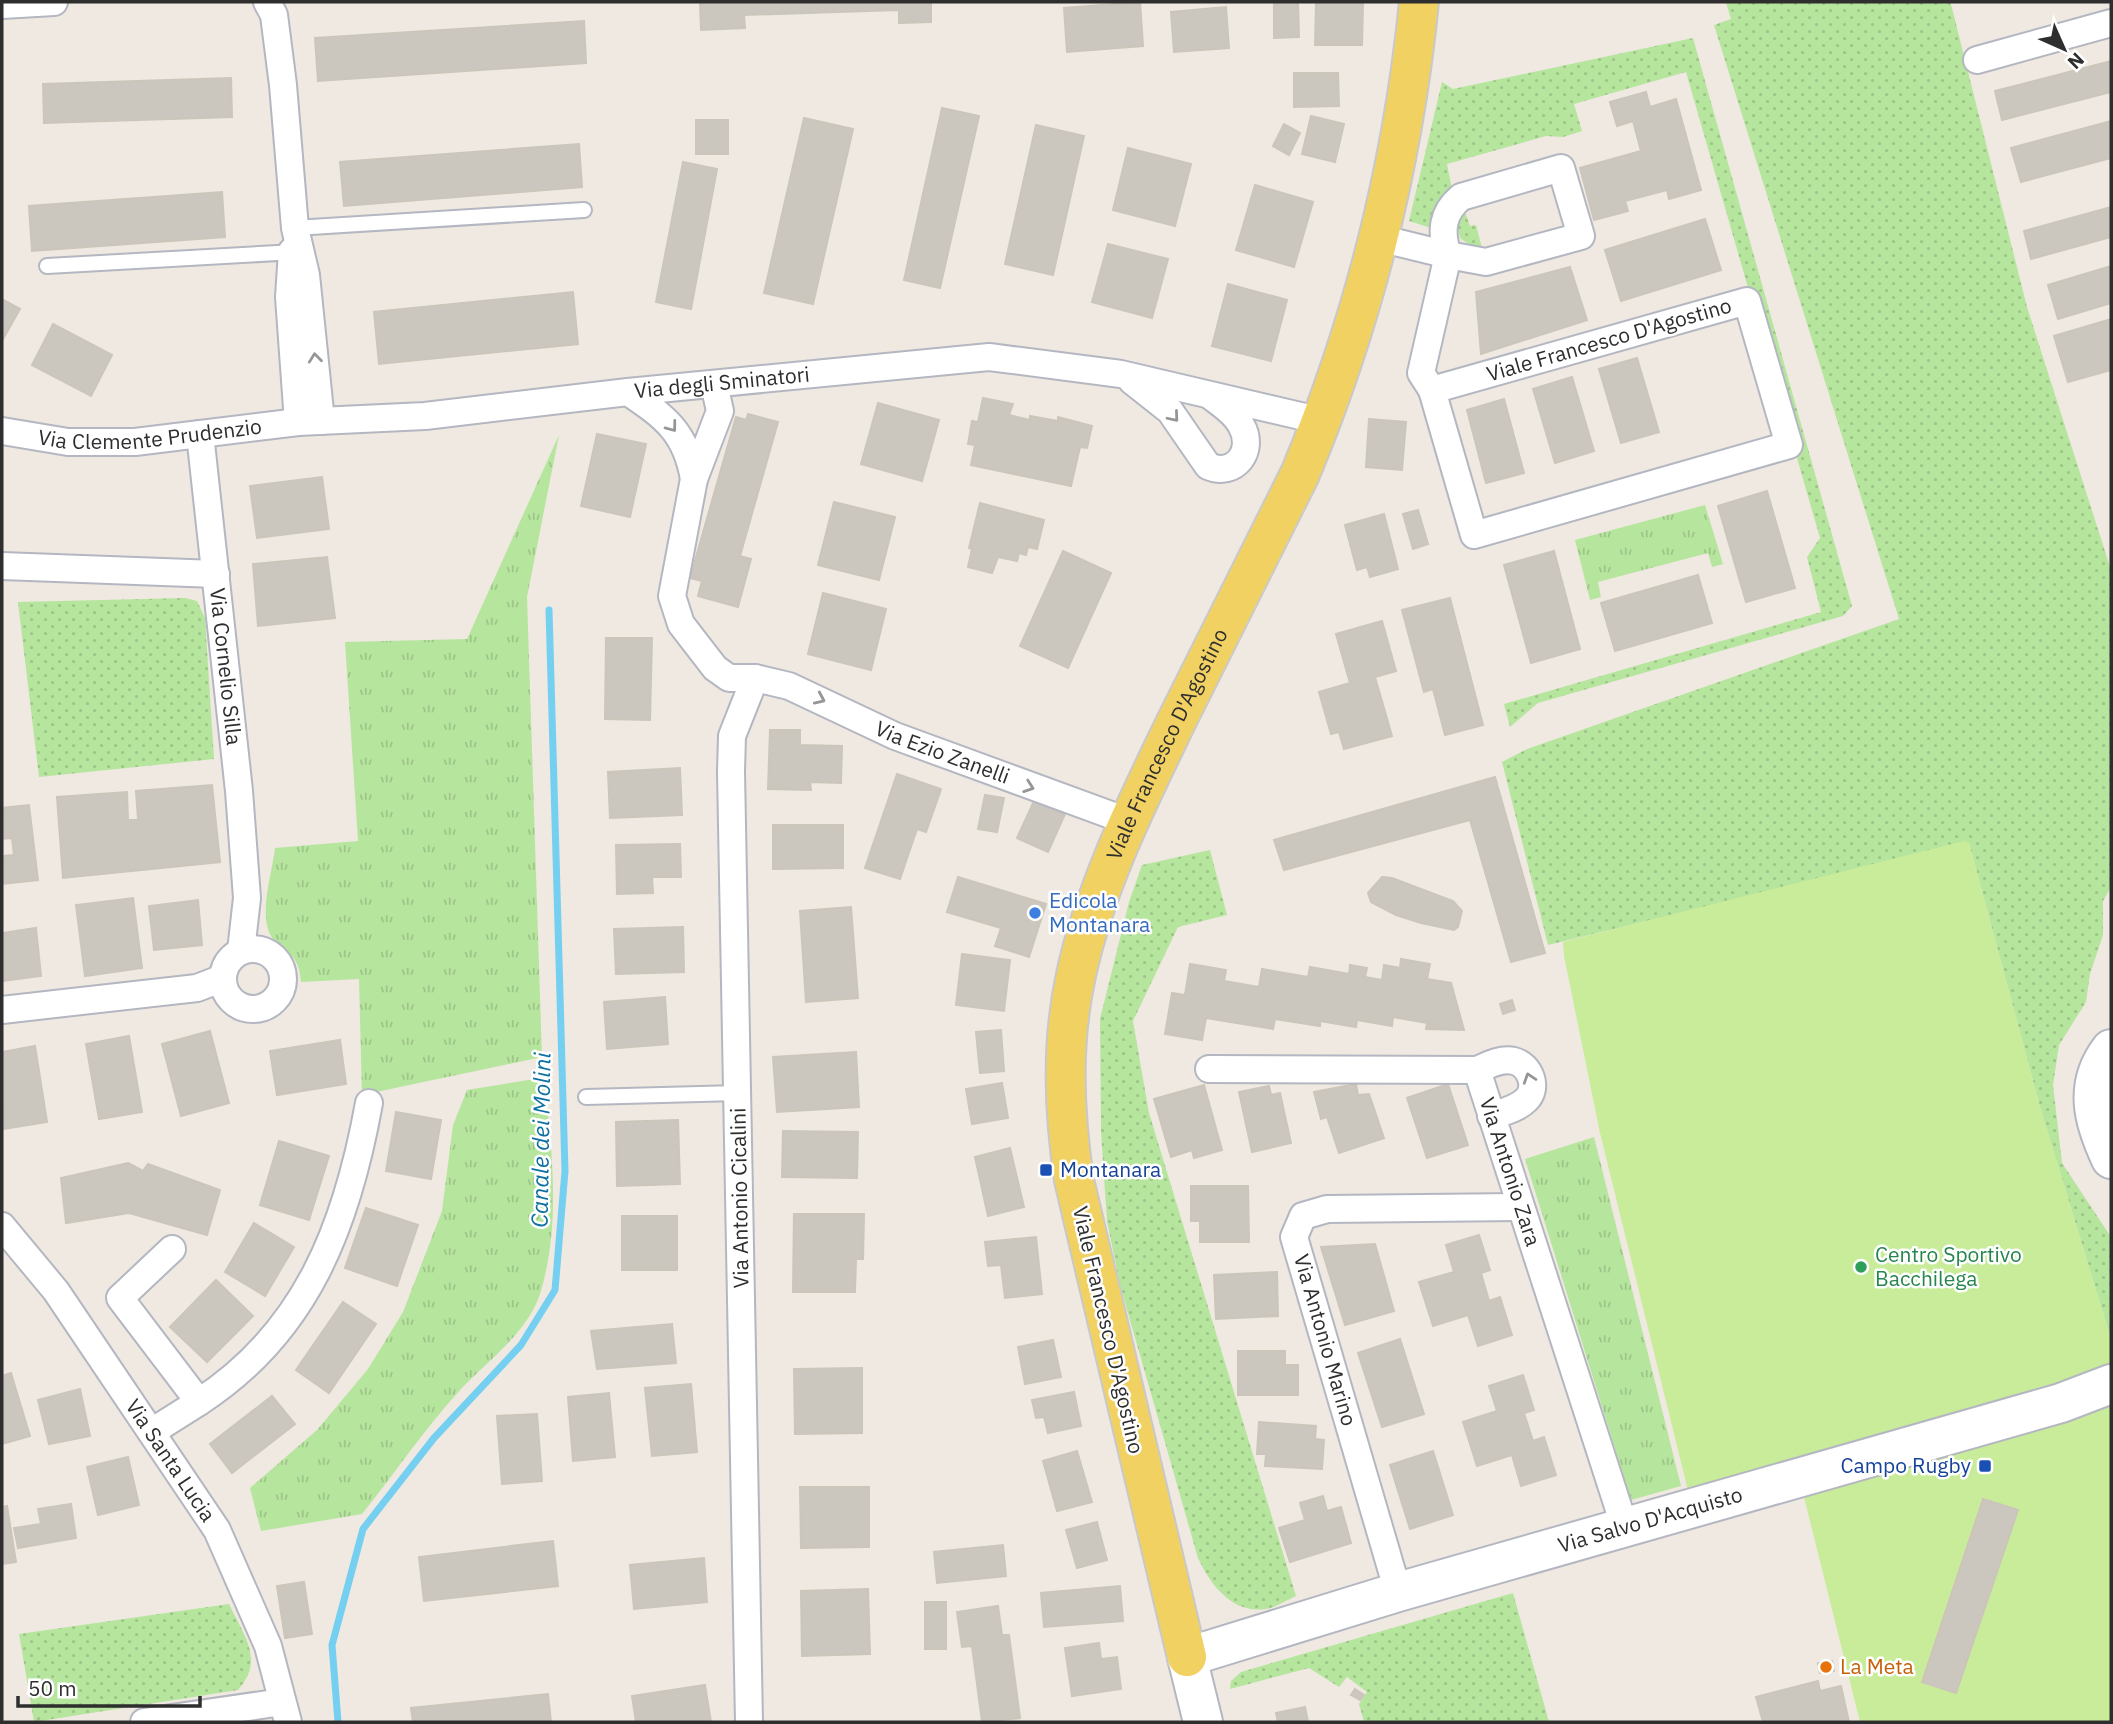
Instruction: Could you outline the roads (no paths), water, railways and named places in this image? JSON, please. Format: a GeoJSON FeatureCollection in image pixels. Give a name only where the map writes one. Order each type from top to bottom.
{"type":"FeatureCollection","features":[{"type":"Feature","properties":{"kind":"main road","name":"Viale Francesco D'Agostino"},"geometry":{"type":"LineString","coordinates":[[1187,1657],[1081,1219],[1065,1114],[1065,1055],[1076,976],[1094,912],[1130,822],[1300,474],[1322,421],[1379,238],[1401,147],[1419,2]]}},
{"type":"Feature","properties":{"kind":"street"},"geometry":{"type":"LineString","coordinates":[[2,5],[54,2]]}},
{"type":"Feature","properties":{"kind":"street"},"geometry":{"type":"LineString","coordinates":[[267,2],[274,16],[283,85],[310,421]]}},
{"type":"Feature","properties":{"kind":"street"},"geometry":{"type":"LineString","coordinates":[[1977,60],[2111,23]]}},
{"type":"Feature","properties":{"kind":"street","name":"Viale Francesco D'Agostino"},"geometry":{"type":"LineString","coordinates":[[1379,238],[1448,255],[1486,262],[1581,236],[1561,168],[1461,197],[1448,208],[1445,220],[1443,231],[1448,255],[1421,373],[1432,390],[1474,535],[1789,445],[1747,301],[1432,390]]}},
{"type":"Feature","properties":{"kind":"street","name":"Via degli Sminatori"},"geometry":{"type":"LineString","coordinates":[[310,421],[425,416],[628,392],[989,357],[1121,374],[1322,421]]}},
{"type":"Feature","properties":{"kind":"street","name":"Via degli Sminatori"},"geometry":{"type":"LineString","coordinates":[[1121,374],[1170,411],[1208,466],[1217,470],[1232,468],[1242,458],[1246,437],[1241,423],[1210,396]]}},
{"type":"Feature","properties":{"kind":"street"},"geometry":{"type":"LineString","coordinates":[[714,384],[720,411],[694,479],[672,596],[681,624],[694,641],[723,654],[755,678]]}},
{"type":"Feature","properties":{"kind":"street"},"geometry":{"type":"LineString","coordinates":[[628,392],[660,412],[672,425],[691,458],[694,479]]}},
{"type":"Feature","properties":{"kind":"street","name":"Via Clemente Prudenzio"},"geometry":{"type":"LineString","coordinates":[[2,431],[68,442],[135,442],[310,421]]}},
{"type":"Feature","properties":{"kind":"street","name":"Via Cornelio Silla"},"geometry":{"type":"LineString","coordinates":[[200,434],[252,951],[228,962],[225,986]]}},
{"type":"Feature","properties":{"kind":"street"},"geometry":{"type":"LineString","coordinates":[[2,566],[216,574]]}},
{"type":"Feature","properties":{"kind":"street","name":"Via Ezio Zanelli"},"geometry":{"type":"LineString","coordinates":[[755,678],[789,686],[895,736],[1130,822]]}},
{"type":"Feature","properties":{"kind":"street","name":"Via Antonio Cicalini"},"geometry":{"type":"LineString","coordinates":[[749,1722],[732,736],[755,678]]}},
{"type":"Feature","properties":{"kind":"street"},"geometry":{"type":"LineString","coordinates":[[2,1010],[225,986],[242,1007],[251,1009],[270,1004],[282,989],[282,970],[271,954],[252,951]]}},
{"type":"Feature","properties":{"kind":"street"},"geometry":{"type":"LineString","coordinates":[[2108,1046],[2093,1100],[2097,1128],[2111,1158]]}},
{"type":"Feature","properties":{"kind":"street"},"geometry":{"type":"LineString","coordinates":[[1477,1070],[1500,1061],[1514,1061],[1525,1067],[1531,1077],[1532,1090],[1528,1099],[1516,1107],[1491,1116]]}},
{"type":"Feature","properties":{"kind":"street","name":"Via Antonio Zara"},"geometry":{"type":"LineString","coordinates":[[1209,1069],[1477,1070],[1625,1528]]}},
{"type":"Feature","properties":{"kind":"street"},"geometry":{"type":"LineString","coordinates":[[153,1431],[199,1402],[261,1353],[295,1311],[322,1266],[356,1169],[369,1104]]}},
{"type":"Feature","properties":{"kind":"street","name":"Via Antonio Marino"},"geometry":{"type":"LineString","coordinates":[[1398,1592],[1294,1237],[1303,1216],[1327,1209],[1520,1207]]}},
{"type":"Feature","properties":{"kind":"street","name":"Via Santa Lucia"},"geometry":{"type":"LineString","coordinates":[[2,1227],[56,1291],[153,1431],[217,1530],[268,1646],[285,1712]]}},
{"type":"Feature","properties":{"kind":"street"},"geometry":{"type":"LineString","coordinates":[[172,1249],[120,1298],[199,1402]]}},
{"type":"Feature","properties":{"kind":"street","name":"Via Salvo D'Acquisto"},"geometry":{"type":"LineString","coordinates":[[1187,1657],[1398,1592],[2062,1403],[2111,1384]]}},
{"type":"Feature","properties":{"kind":"street","name":"Viale Francesco D'Agostino"},"geometry":{"type":"LineString","coordinates":[[1187,1657],[1203,1722]]}},
{"type":"Feature","properties":{"kind":"street"},"geometry":{"type":"LineString","coordinates":[[144,1722],[285,1712]]}},
{"type":"Feature","properties":{"kind":"lane"},"geometry":{"type":"LineString","coordinates":[[47,266],[296,244],[584,210]]}},
{"type":"Feature","properties":{"kind":"lane"},"geometry":{"type":"LineString","coordinates":[[586,1097],[738,1093]]}},
{"type":"Feature","properties":{"kind":"waterway","name":"Canale dei Molini"},"geometry":{"type":"LineString","coordinates":[[338,1722],[332,1645],[363,1529],[434,1438],[521,1345],[555,1290],[565,1171],[549,610]]}},
{"type":"Feature","properties":{"kind":"place","name":"Edicola Montanara"},"geometry":{"type":"Point","coordinates":[1035,913]}},
{"type":"Feature","properties":{"kind":"place","name":"Montanara"},"geometry":{"type":"Point","coordinates":[1046,1170]}},
{"type":"Feature","properties":{"kind":"place","name":"Centro Sportivo Bacchilega"},"geometry":{"type":"Point","coordinates":[1861,1267]}},
{"type":"Feature","properties":{"kind":"place","name":"Campo Rugby"},"geometry":{"type":"Point","coordinates":[1985,1466]}},
{"type":"Feature","properties":{"kind":"place","name":"La Meta"},"geometry":{"type":"Point","coordinates":[1826,1667]}}]}
